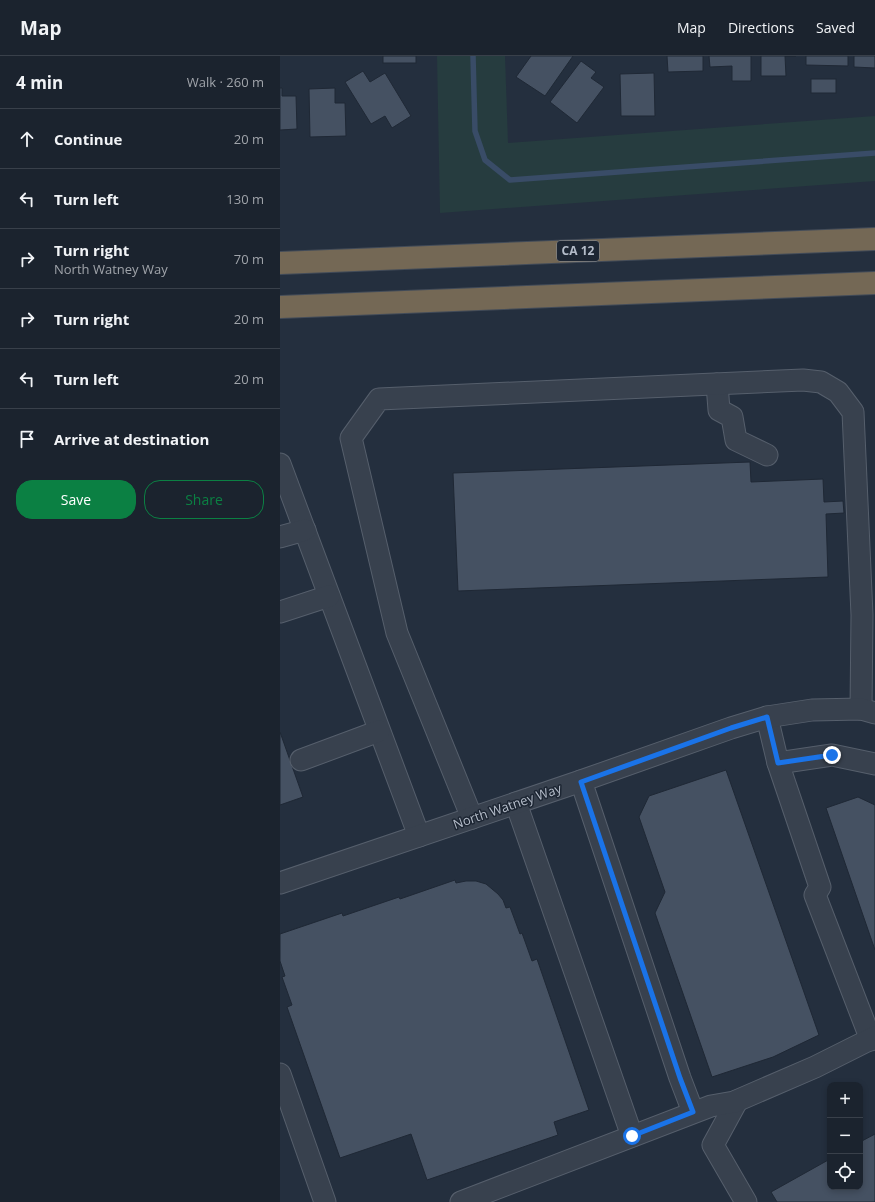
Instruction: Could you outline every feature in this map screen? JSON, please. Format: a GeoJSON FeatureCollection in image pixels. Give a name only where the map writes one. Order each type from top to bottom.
{"type":"FeatureCollection","features":[{"type":"Feature","properties":{"kind":"highway","name":"CA 12"},"geometry":{"type":"LineString","coordinates":[[280,263],[875,239]]}},
{"type":"Feature","properties":{"kind":"highway"},"geometry":{"type":"LineString","coordinates":[[280,307],[875,283]]}},
{"type":"Feature","properties":{"kind":"street"},"geometry":{"type":"LineString","coordinates":[[472,818],[397,634],[351,438],[379,399],[803,380],[821,382],[838,392],[853,412],[868,711]]}},
{"type":"Feature","properties":{"kind":"street"},"geometry":{"type":"LineString","coordinates":[[717,384],[719,410],[732,417],[736,440],[767,455]]}},
{"type":"Feature","properties":{"kind":"street"},"geometry":{"type":"LineString","coordinates":[[280,464],[419,836]]}},
{"type":"Feature","properties":{"kind":"street"},"geometry":{"type":"LineString","coordinates":[[280,537],[304,530]]}},
{"type":"Feature","properties":{"kind":"street"},"geometry":{"type":"LineString","coordinates":[[280,612],[329,596]]}},
{"type":"Feature","properties":{"kind":"street","name":"North Watney Way"},"geometry":{"type":"LineString","coordinates":[[280,883],[581,782],[731,728],[767,717],[812,710],[868,711]]}},
{"type":"Feature","properties":{"kind":"street"},"geometry":{"type":"LineString","coordinates":[[461,1202],[693,1112],[710,1106],[737,1101],[816,1067],[873,1038],[816,895],[820,888],[778,763],[767,717]]}},
{"type":"Feature","properties":{"kind":"street"},"geometry":{"type":"LineString","coordinates":[[300,760],[379,731]]}},
{"type":"Feature","properties":{"kind":"street"},"geometry":{"type":"LineString","coordinates":[[778,763],[832,755],[875,764]]}},
{"type":"Feature","properties":{"kind":"street"},"geometry":{"type":"LineString","coordinates":[[581,782],[680,1078],[693,1112]]}},
{"type":"Feature","properties":{"kind":"street"},"geometry":{"type":"LineString","coordinates":[[516,803],[632,1136]]}},
{"type":"Feature","properties":{"kind":"street"},"geometry":{"type":"LineString","coordinates":[[280,1074],[324,1202]]}},
{"type":"Feature","properties":{"kind":"street"},"geometry":{"type":"LineString","coordinates":[[737,1101],[713,1145],[746,1202]]}},
{"type":"Feature","properties":{"kind":"green space"},"geometry":{"type":"Polygon","coordinates":[[[437,56],[505,56],[508,143],[875,116],[875,181],[440,213],[437,56]]]}},
{"type":"Feature","properties":{"kind":"building"},"geometry":{"type":"Polygon","coordinates":[[[383,56],[416,56],[416,63],[383,63],[383,56]]]}},
{"type":"Feature","properties":{"kind":"building"},"geometry":{"type":"Polygon","coordinates":[[[531,56],[573,56],[545,96],[516,77],[531,56]]]}},
{"type":"Feature","properties":{"kind":"building"},"geometry":{"type":"Polygon","coordinates":[[[667,56],[703,56],[703,71],[668,72],[667,56]]]}},
{"type":"Feature","properties":{"kind":"building"},"geometry":{"type":"Polygon","coordinates":[[[709,56],[751,56],[751,81],[732,81],[732,66],[710,67],[709,56]]]}},
{"type":"Feature","properties":{"kind":"building"},"geometry":{"type":"Polygon","coordinates":[[[761,56],[785,56],[786,76],[761,76],[761,56]]]}},
{"type":"Feature","properties":{"kind":"building"},"geometry":{"type":"Polygon","coordinates":[[[806,56],[848,56],[848,66],[806,65],[806,56]]]}},
{"type":"Feature","properties":{"kind":"building"},"geometry":{"type":"Polygon","coordinates":[[[854,56],[875,56],[875,68],[854,67],[854,56]]]}},
{"type":"Feature","properties":{"kind":"building"},"geometry":{"type":"Polygon","coordinates":[[[581,61],[596,72],[591,78],[604,87],[577,123],[550,102],[581,61]]]}},
{"type":"Feature","properties":{"kind":"building"},"geometry":{"type":"Polygon","coordinates":[[[363,71],[370,82],[385,73],[411,116],[392,128],[385,116],[371,124],[345,82],[363,71]]]}},
{"type":"Feature","properties":{"kind":"building"},"geometry":{"type":"Polygon","coordinates":[[[654,73],[655,116],[621,116],[620,74],[654,73]]]}},
{"type":"Feature","properties":{"kind":"building"},"geometry":{"type":"Polygon","coordinates":[[[811,79],[836,79],[836,93],[811,93],[811,79]]]}},
{"type":"Feature","properties":{"kind":"building"},"geometry":{"type":"Polygon","coordinates":[[[280,88],[282,88],[282,96],[296,96],[297,129],[280,130],[280,88]]]}},
{"type":"Feature","properties":{"kind":"building"},"geometry":{"type":"Polygon","coordinates":[[[335,88],[335,103],[345,103],[346,136],[310,137],[309,89],[335,88]]]}},
{"type":"Feature","properties":{"kind":"building"},"geometry":{"type":"Polygon","coordinates":[[[750,462],[751,482],[823,479],[824,502],[843,501],[844,513],[826,514],[828,577],[458,591],[453,473],[750,462]]]}},
{"type":"Feature","properties":{"kind":"building"},"geometry":{"type":"Polygon","coordinates":[[[280,732],[303,797],[280,805],[280,732]]]}},
{"type":"Feature","properties":{"kind":"building"},"geometry":{"type":"Polygon","coordinates":[[[726,770],[819,1035],[773,1057],[712,1077],[655,913],[665,892],[639,817],[649,796],[726,770]]]}},
{"type":"Feature","properties":{"kind":"building"},"geometry":{"type":"Polygon","coordinates":[[[858,797],[875,805],[875,950],[826,808],[858,797]]]}},
{"type":"Feature","properties":{"kind":"building"},"geometry":{"type":"Polygon","coordinates":[[[455,880],[456,883],[476,881],[486,884],[503,900],[506,908],[510,907],[520,934],[522,933],[532,961],[537,959],[589,1110],[554,1122],[558,1135],[427,1180],[411,1134],[340,1158],[287,1007],[292,1005],[282,977],[285,976],[280,961],[280,934],[342,913],[343,916],[399,897],[400,899],[455,880]]]}},
{"type":"Feature","properties":{"kind":"building"},"geometry":{"type":"Polygon","coordinates":[[[875,1134],[875,1202],[777,1202],[771,1192],[827,1161],[827,1190],[863,1190],[863,1140],[875,1134]]]}},
{"type":"Feature","properties":{"kind":"waterway"},"geometry":{"type":"LineString","coordinates":[[473,56],[475,131],[485,160],[510,180],[875,153]]}},
{"type":"Feature","properties":{"kind":"route"},"geometry":{"type":"LineString","coordinates":[[632,1136],[693,1112],[680,1078],[581,782],[731,728],[767,717],[778,763],[832,755]]}}]}
